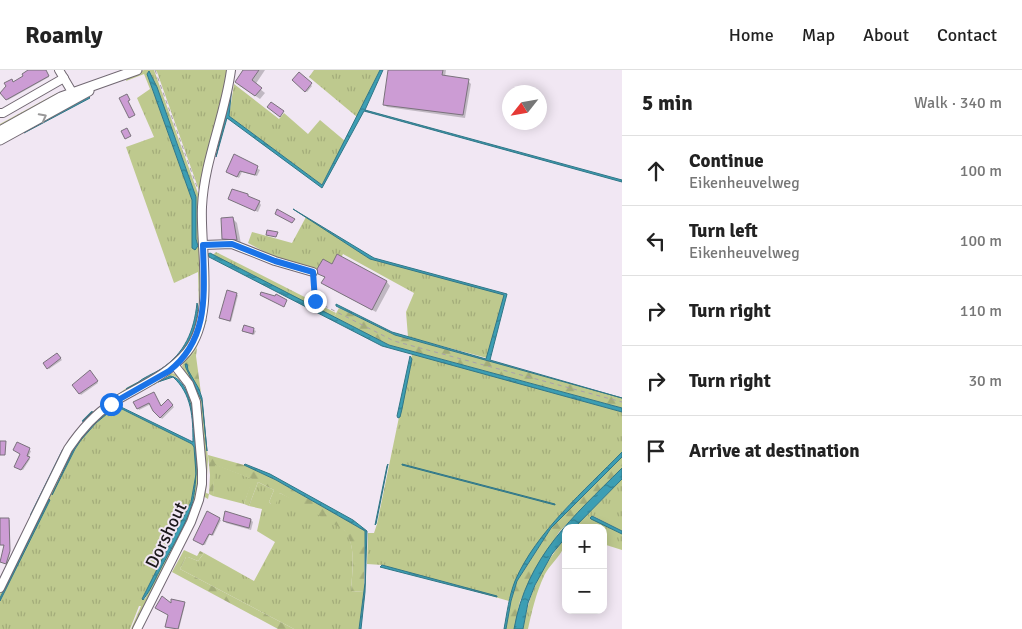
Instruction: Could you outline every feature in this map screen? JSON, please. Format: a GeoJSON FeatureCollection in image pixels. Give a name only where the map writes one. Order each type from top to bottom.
{"type":"FeatureCollection","features":[{"type":"Feature","properties":{"kind":"street"},"geometry":{"type":"LineString","coordinates":[[59,70],[74,95]]}},
{"type":"Feature","properties":{"kind":"street"},"geometry":{"type":"LineString","coordinates":[[0,130],[74,95],[137,70]]}},
{"type":"Feature","properties":{"kind":"street"},"geometry":{"type":"LineString","coordinates":[[0,588],[68,449],[79,433],[97,414],[111,404],[175,366],[192,345],[200,324],[203,300],[203,197],[231,70]]}},
{"type":"Feature","properties":{"kind":"street"},"geometry":{"type":"LineString","coordinates":[[0,113],[64,78]]}},
{"type":"Feature","properties":{"kind":"street"},"geometry":{"type":"LineString","coordinates":[[0,140],[74,95]]}},
{"type":"Feature","properties":{"kind":"street"},"geometry":{"type":"LineString","coordinates":[[203,245],[232,244],[275,261],[313,272]]}},
{"type":"Feature","properties":{"kind":"street","name":"Dorshout"},"geometry":{"type":"LineString","coordinates":[[137,629],[191,522],[202,484],[196,402],[192,389],[175,366]]}},
{"type":"Feature","properties":{"kind":"path"},"geometry":{"type":"LineString","coordinates":[[154,70],[199,194],[203,197]]}},
{"type":"Feature","properties":{"kind":"path"},"geometry":{"type":"LineString","coordinates":[[313,272],[315,301],[394,341],[622,402]]}},
{"type":"Feature","properties":{"kind":"green space"},"geometry":{"type":"Polygon","coordinates":[[[144,70],[154,70],[200,199],[200,311],[198,326],[186,349],[172,365],[91,416],[88,415],[128,387],[160,371],[176,359],[192,335],[199,310],[198,272],[174,283],[126,147],[154,137],[137,98],[150,89],[144,74],[126,81],[127,78],[144,70]],[[147,74],[192,200],[192,248],[198,246],[196,239],[196,197],[176,140],[147,74]]]}},
{"type":"Feature","properties":{"kind":"green space"},"geometry":{"type":"Polygon","coordinates":[[[155,70],[228,70],[200,193],[157,72],[155,70]]]}},
{"type":"Feature","properties":{"kind":"green space"},"geometry":{"type":"Polygon","coordinates":[[[314,70],[380,70],[357,117],[309,77],[314,70]]]}},
{"type":"Feature","properties":{"kind":"green space"},"geometry":{"type":"Polygon","coordinates":[[[234,84],[279,119],[284,113],[308,134],[320,120],[345,141],[322,185],[229,116],[234,84]]]}},
{"type":"Feature","properties":{"kind":"green space"},"geometry":{"type":"Polygon","coordinates":[[[57,93],[59,97],[0,128],[0,124],[57,93]]]}},
{"type":"Feature","properties":{"kind":"green space"},"geometry":{"type":"Polygon","coordinates":[[[306,217],[370,259],[504,294],[487,358],[408,337],[406,312],[414,293],[343,254],[332,274],[276,258],[248,243],[252,232],[292,243],[306,217]]]}},
{"type":"Feature","properties":{"kind":"green space"},"geometry":{"type":"Polygon","coordinates":[[[216,252],[336,313],[334,317],[213,255],[216,252]]]}},
{"type":"Feature","properties":{"kind":"green space"},"geometry":{"type":"Polygon","coordinates":[[[339,308],[395,335],[622,398],[622,408],[389,345],[334,317],[339,308]]]}},
{"type":"Feature","properties":{"kind":"green space"},"geometry":{"type":"Polygon","coordinates":[[[204,320],[207,320],[196,349],[185,365],[202,401],[208,459],[206,493],[209,494],[208,499],[203,496],[199,405],[182,366],[204,320]]]}},
{"type":"Feature","properties":{"kind":"green space"},"geometry":{"type":"Polygon","coordinates":[[[197,348],[196,356],[201,393],[188,371],[187,364],[185,364],[197,348]]]}},
{"type":"Feature","properties":{"kind":"green space"},"geometry":{"type":"Polygon","coordinates":[[[412,354],[622,412],[622,452],[572,502],[542,538],[518,578],[509,601],[382,565],[367,564],[368,533],[374,533],[377,524],[412,354]]]}},
{"type":"Feature","properties":{"kind":"green space"},"geometry":{"type":"Polygon","coordinates":[[[169,373],[178,374],[187,385],[193,400],[200,484],[194,510],[135,629],[131,629],[141,606],[139,606],[130,629],[0,629],[0,601],[49,499],[0,598],[0,594],[68,456],[82,433],[109,409],[145,387],[119,404],[118,407],[192,444],[196,468],[193,414],[189,397],[182,383],[174,376],[166,377],[154,385],[154,382],[169,373]],[[113,409],[95,422],[74,448],[52,495],[75,449],[96,423],[113,409]],[[195,480],[191,502],[142,599],[145,599],[186,519],[194,492],[195,480]]]}},
{"type":"Feature","properties":{"kind":"green space"},"geometry":{"type":"Polygon","coordinates":[[[208,455],[244,465],[276,480],[365,531],[364,592],[351,591],[352,551],[351,543],[344,530],[280,493],[275,506],[271,504],[269,502],[274,490],[258,482],[249,506],[244,504],[252,479],[215,465],[213,496],[209,494],[208,455]]]}},
{"type":"Feature","properties":{"kind":"green space"},"geometry":{"type":"Polygon","coordinates":[[[622,457],[622,468],[567,524],[562,524],[562,529],[520,601],[514,629],[506,629],[517,581],[551,528],[622,457]]]}},
{"type":"Feature","properties":{"kind":"green space"},"geometry":{"type":"Polygon","coordinates":[[[214,464],[253,479],[244,504],[213,496],[214,464]]]}},
{"type":"Feature","properties":{"kind":"green space"},"geometry":{"type":"Polygon","coordinates":[[[622,479],[622,531],[593,516],[591,518],[603,524],[578,524],[622,479]]]}},
{"type":"Feature","properties":{"kind":"green space"},"geometry":{"type":"Polygon","coordinates":[[[258,482],[274,490],[269,502],[271,504],[280,493],[336,523],[347,533],[352,547],[351,591],[364,592],[359,629],[294,629],[180,569],[186,557],[198,561],[204,553],[254,581],[275,542],[257,531],[262,509],[249,506],[258,482]]]}},
{"type":"Feature","properties":{"kind":"green space"},"geometry":{"type":"Polygon","coordinates":[[[607,526],[622,534],[622,550],[607,545],[607,526]]]}},
{"type":"Feature","properties":{"kind":"green space"},"geometry":{"type":"Polygon","coordinates":[[[562,542],[562,551],[541,582],[528,629],[523,629],[533,591],[550,559],[562,542]]]}},
{"type":"Feature","properties":{"kind":"green space"},"geometry":{"type":"Polygon","coordinates":[[[184,550],[197,556],[200,551],[204,553],[198,561],[186,557],[180,569],[294,629],[278,629],[172,572],[184,550]]]}},
{"type":"Feature","properties":{"kind":"water"},"geometry":{"type":"Polygon","coordinates":[[[380,70],[383,70],[365,110],[622,180],[622,182],[364,111],[322,188],[227,118],[216,157],[232,86],[229,116],[322,185],[380,70]]]}},
{"type":"Feature","properties":{"kind":"water"},"geometry":{"type":"Polygon","coordinates":[[[149,71],[157,87],[196,197],[196,239],[198,246],[195,250],[192,248],[192,200],[147,74],[149,71]]]}},
{"type":"Feature","properties":{"kind":"water"},"geometry":{"type":"Polygon","coordinates":[[[88,96],[90,98],[24,133],[24,131],[88,96]]]}},
{"type":"Feature","properties":{"kind":"water"},"geometry":{"type":"Polygon","coordinates":[[[293,209],[374,258],[507,294],[490,360],[622,398],[395,335],[336,306],[336,304],[392,332],[486,359],[504,295],[370,259],[293,209]]]}},
{"type":"Feature","properties":{"kind":"water"},"geometry":{"type":"Polygon","coordinates":[[[210,253],[389,345],[622,408],[622,412],[382,346],[209,257],[208,254],[210,253]]]}},
{"type":"Feature","properties":{"kind":"water"},"geometry":{"type":"Polygon","coordinates":[[[197,303],[198,312],[193,332],[182,351],[166,368],[137,383],[169,363],[182,348],[191,332],[197,303]]]}},
{"type":"Feature","properties":{"kind":"water"},"geometry":{"type":"Polygon","coordinates":[[[410,356],[412,359],[402,409],[398,418],[397,416],[410,356]]]}},
{"type":"Feature","properties":{"kind":"water"},"geometry":{"type":"Polygon","coordinates":[[[185,364],[187,364],[188,370],[202,398],[207,451],[202,401],[185,364]]]}},
{"type":"Feature","properties":{"kind":"water"},"geometry":{"type":"Polygon","coordinates":[[[174,378],[180,381],[188,394],[195,433],[196,473],[194,447],[192,444],[118,407],[193,442],[193,424],[188,399],[174,378]]]}},
{"type":"Feature","properties":{"kind":"water"},"geometry":{"type":"Polygon","coordinates":[[[113,409],[96,423],[81,440],[52,495],[74,448],[95,422],[113,409]]]}},
{"type":"Feature","properties":{"kind":"water"},"geometry":{"type":"Polygon","coordinates":[[[622,452],[622,457],[551,528],[517,581],[506,629],[504,629],[515,581],[535,546],[562,512],[622,452]]]}},
{"type":"Feature","properties":{"kind":"water"},"geometry":{"type":"Polygon","coordinates":[[[245,464],[270,474],[353,520],[367,531],[365,592],[361,629],[359,629],[365,583],[365,531],[245,464]]]}},
{"type":"Feature","properties":{"kind":"water"},"geometry":{"type":"Polygon","coordinates":[[[388,464],[376,524],[375,525],[387,466],[388,464]]]}},
{"type":"Feature","properties":{"kind":"water"},"geometry":{"type":"Polygon","coordinates":[[[402,465],[555,504],[555,505],[402,465]]]}},
{"type":"Feature","properties":{"kind":"water"},"geometry":{"type":"Polygon","coordinates":[[[622,468],[622,479],[578,524],[567,524],[622,468]]]}},
{"type":"Feature","properties":{"kind":"water"},"geometry":{"type":"Polygon","coordinates":[[[196,475],[192,504],[186,520],[143,600],[191,502],[196,475]]]}},
{"type":"Feature","properties":{"kind":"water"},"geometry":{"type":"Polygon","coordinates":[[[50,500],[0,601],[0,598],[50,500]]]}},
{"type":"Feature","properties":{"kind":"water"},"geometry":{"type":"Polygon","coordinates":[[[592,516],[622,531],[622,534],[607,527],[607,524],[601,524],[590,518],[592,516]]]}},
{"type":"Feature","properties":{"kind":"water"},"geometry":{"type":"Polygon","coordinates":[[[562,530],[562,542],[552,554],[535,585],[528,603],[523,629],[514,629],[520,603],[529,580],[562,530]]]}},
{"type":"Feature","properties":{"kind":"water"},"geometry":{"type":"Polygon","coordinates":[[[382,565],[497,596],[497,597],[380,567],[382,565]]]}},
{"type":"Feature","properties":{"kind":"building"},"geometry":{"type":"Polygon","coordinates":[[[28,70],[46,70],[49,76],[6,100],[0,93],[6,86],[4,83],[12,79],[13,82],[23,76],[22,74],[28,70]]]}},
{"type":"Feature","properties":{"kind":"building"},"geometry":{"type":"Polygon","coordinates":[[[243,70],[259,70],[252,80],[262,88],[255,96],[235,82],[243,70]]]}},
{"type":"Feature","properties":{"kind":"building"},"geometry":{"type":"Polygon","coordinates":[[[388,70],[443,70],[442,75],[469,79],[463,115],[383,105],[388,70]]]}},
{"type":"Feature","properties":{"kind":"building"},"geometry":{"type":"Polygon","coordinates":[[[299,72],[312,83],[305,92],[292,80],[299,72]]]}},
{"type":"Feature","properties":{"kind":"building"},"geometry":{"type":"Polygon","coordinates":[[[127,94],[130,100],[128,101],[135,115],[129,118],[119,98],[127,94]]]}},
{"type":"Feature","properties":{"kind":"building"},"geometry":{"type":"Polygon","coordinates":[[[271,102],[284,111],[280,117],[267,107],[271,102]]]}},
{"type":"Feature","properties":{"kind":"building"},"geometry":{"type":"Polygon","coordinates":[[[127,128],[131,136],[125,139],[121,131],[127,128]]]}},
{"type":"Feature","properties":{"kind":"building"},"geometry":{"type":"Polygon","coordinates":[[[234,154],[258,166],[255,175],[240,171],[237,177],[226,172],[234,154]]]}},
{"type":"Feature","properties":{"kind":"building"},"geometry":{"type":"Polygon","coordinates":[[[232,189],[248,194],[248,196],[260,201],[255,211],[228,199],[232,189]]]}},
{"type":"Feature","properties":{"kind":"building"},"geometry":{"type":"Polygon","coordinates":[[[277,209],[295,219],[292,223],[275,214],[277,209]]]}},
{"type":"Feature","properties":{"kind":"building"},"geometry":{"type":"Polygon","coordinates":[[[233,217],[237,240],[222,239],[221,218],[233,217]]]}},
{"type":"Feature","properties":{"kind":"building"},"geometry":{"type":"Polygon","coordinates":[[[267,230],[278,232],[276,237],[266,235],[267,230]]]}},
{"type":"Feature","properties":{"kind":"building"},"geometry":{"type":"Polygon","coordinates":[[[337,254],[387,281],[372,310],[321,283],[325,277],[318,274],[317,269],[323,259],[332,264],[337,254]]]}},
{"type":"Feature","properties":{"kind":"building"},"geometry":{"type":"Polygon","coordinates":[[[227,290],[237,293],[230,321],[219,318],[227,290]]]}},
{"type":"Feature","properties":{"kind":"building"},"geometry":{"type":"Polygon","coordinates":[[[261,292],[275,296],[276,294],[287,300],[284,307],[260,295],[261,292]]]}},
{"type":"Feature","properties":{"kind":"building"},"geometry":{"type":"Polygon","coordinates":[[[244,325],[254,328],[253,334],[242,331],[244,325]]]}},
{"type":"Feature","properties":{"kind":"building"},"geometry":{"type":"Polygon","coordinates":[[[57,353],[61,358],[47,369],[43,363],[57,353]]]}},
{"type":"Feature","properties":{"kind":"building"},"geometry":{"type":"Polygon","coordinates":[[[90,370],[98,381],[79,394],[72,385],[90,370]]]}},
{"type":"Feature","properties":{"kind":"building"},"geometry":{"type":"Polygon","coordinates":[[[154,392],[161,406],[168,399],[173,405],[160,418],[153,411],[149,403],[137,409],[133,402],[154,392]]]}},
{"type":"Feature","properties":{"kind":"building"},"geometry":{"type":"Polygon","coordinates":[[[0,441],[6,441],[5,455],[0,455],[0,441]]]}},
{"type":"Feature","properties":{"kind":"building"},"geometry":{"type":"Polygon","coordinates":[[[17,442],[30,448],[27,456],[30,457],[21,470],[14,467],[20,454],[13,450],[17,442]]]}},
{"type":"Feature","properties":{"kind":"building"},"geometry":{"type":"Polygon","coordinates":[[[207,511],[220,518],[212,535],[209,534],[203,545],[193,540],[207,511]]]}},
{"type":"Feature","properties":{"kind":"building"},"geometry":{"type":"Polygon","coordinates":[[[225,511],[251,519],[249,528],[223,521],[225,511]]]}},
{"type":"Feature","properties":{"kind":"building"},"geometry":{"type":"Polygon","coordinates":[[[0,518],[9,518],[10,551],[6,564],[0,562],[4,545],[0,545],[0,518]]]}},
{"type":"Feature","properties":{"kind":"building"},"geometry":{"type":"Polygon","coordinates":[[[162,596],[171,603],[171,599],[185,602],[178,629],[165,627],[168,615],[155,608],[162,596]]]}},
{"type":"Feature","properties":{"kind":"waterway"},"geometry":{"type":"LineString","coordinates":[[127,389],[138,383]]}},
{"type":"Feature","properties":{"kind":"waterway"},"geometry":{"type":"LineString","coordinates":[[83,421],[92,412]]}},
{"type":"Feature","properties":{"kind":"waterway"},"geometry":{"type":"LineString","coordinates":[[31,515],[63,450]]}},
{"type":"Feature","properties":{"kind":"route"},"geometry":{"type":"LineString","coordinates":[[111,404],[169,371],[192,345],[200,324],[203,309],[203,245],[232,244],[275,261],[313,272],[315,301]]}}]}
